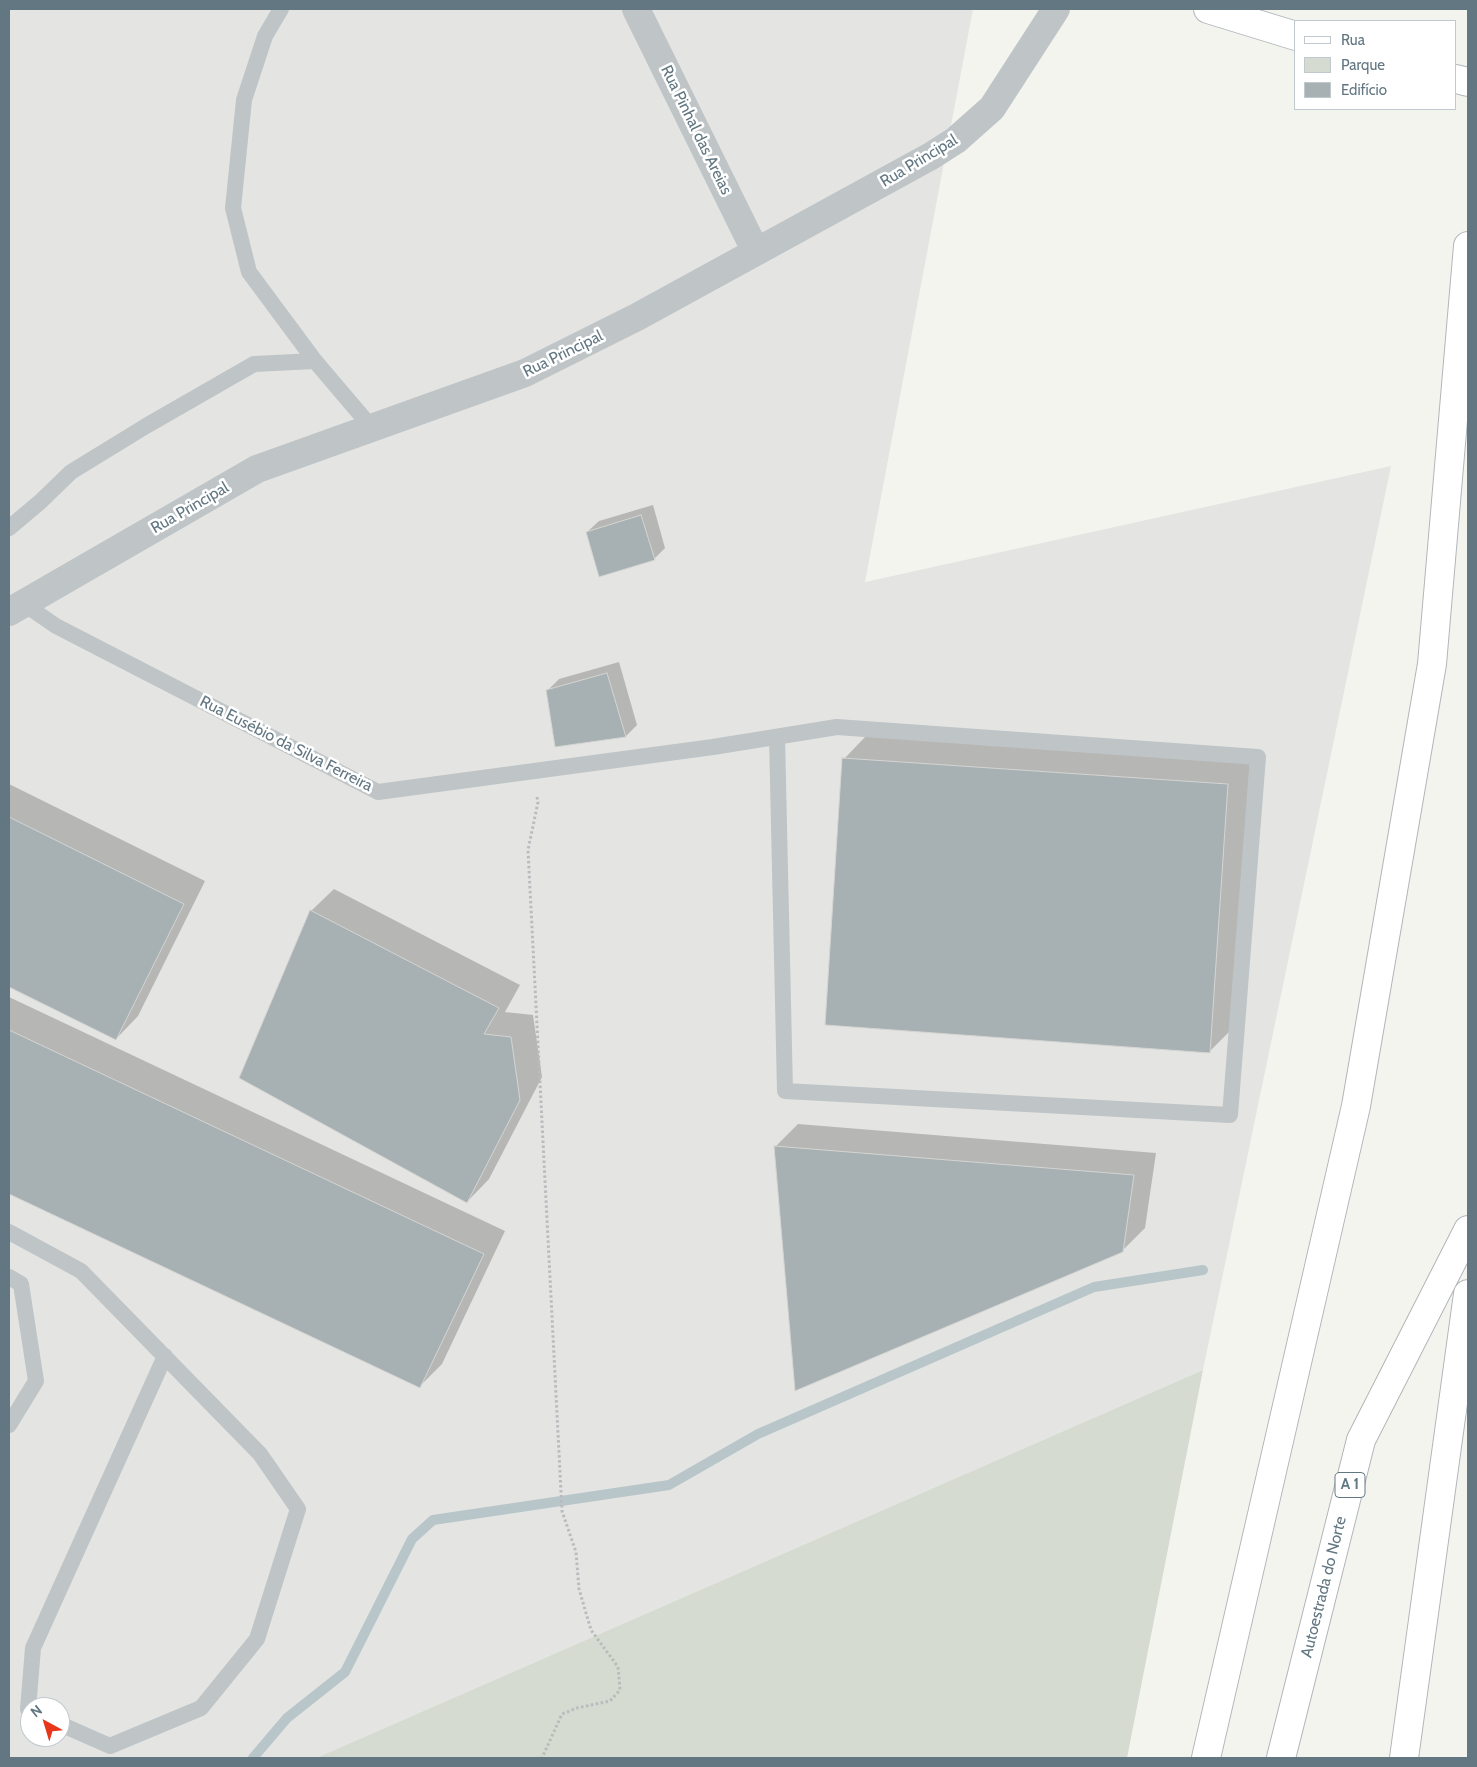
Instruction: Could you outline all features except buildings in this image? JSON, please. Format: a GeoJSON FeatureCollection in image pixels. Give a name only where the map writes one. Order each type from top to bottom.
{"type":"FeatureCollection","features":[{"type":"Feature","properties":{"kind":"main road"},"geometry":{"type":"LineString","coordinates":[[1208,9],[1294,35]]}},
{"type":"Feature","properties":{"kind":"main road"},"geometry":{"type":"LineString","coordinates":[[1206,1758],[1358,1097],[1432,664],[1468,246]]}},
{"type":"Feature","properties":{"kind":"main road","name":"Autoestrada do Norte"},"geometry":{"type":"LineString","coordinates":[[1281,1758],[1361,1440],[1468,1230]]}},
{"type":"Feature","properties":{"kind":"main road"},"geometry":{"type":"LineString","coordinates":[[1404,1758],[1468,1294]]}},
{"type":"Feature","properties":{"kind":"street","name":"Rua Pinhal das Areias"},"geometry":{"type":"LineString","coordinates":[[636,9],[756,252]]}},
{"type":"Feature","properties":{"kind":"street","name":"Rua Principal"},"geometry":{"type":"LineString","coordinates":[[16,608],[256,469],[525,373],[637,316],[931,156],[956,140],[992,108],[1056,9]]}},
{"type":"Feature","properties":{"kind":"lane"},"geometry":{"type":"LineString","coordinates":[[281,9],[265,36],[244,100],[233,208],[249,272],[316,361],[372,428]]}},
{"type":"Feature","properties":{"kind":"lane"},"geometry":{"type":"LineString","coordinates":[[9,528],[71,472],[254,364],[316,361]]}},
{"type":"Feature","properties":{"kind":"lane","name":"Rua Eusébio da Silva Ferreira"},"geometry":{"type":"LineString","coordinates":[[16,608],[56,626],[378,792],[703,748],[837,727],[1258,757],[1230,1115],[784,1091],[777,737]]}},
{"type":"Feature","properties":{"kind":"lane"},"geometry":{"type":"LineString","coordinates":[[9,1232],[81,1272],[260,1454],[298,1509],[257,1639],[201,1708],[110,1746],[70,1728]]}},
{"type":"Feature","properties":{"kind":"lane"},"geometry":{"type":"LineString","coordinates":[[9,1277],[21,1284],[36,1381],[9,1425]]}},
{"type":"Feature","properties":{"kind":"lane"},"geometry":{"type":"LineString","coordinates":[[29,1697],[33,1648],[165,1356]]}},
{"type":"Feature","properties":{"kind":"path"},"geometry":{"type":"LineString","coordinates":[[528,772],[538,802],[528,850],[562,1511],[576,1552],[579,1589],[590,1630],[618,1667],[620,1690],[610,1701],[577,1708],[562,1714],[542,1758]]}},
{"type":"Feature","properties":{"kind":"shaded area"},"geometry":{"type":"Polygon","coordinates":[[[9,9],[973,9],[865,582],[1391,466],[1203,1370],[316,1758],[9,1758],[9,9]]]}},
{"type":"Feature","properties":{"kind":"green space"},"geometry":{"type":"Polygon","coordinates":[[[1203,1370],[1127,1758],[316,1758],[1203,1370]]]}},
{"type":"Feature","properties":{"kind":"waterway"},"geometry":{"type":"LineString","coordinates":[[253,1758],[287,1718],[345,1672],[412,1539],[433,1520],[669,1485],[758,1434],[1094,1287],[1203,1270]]}}]}
